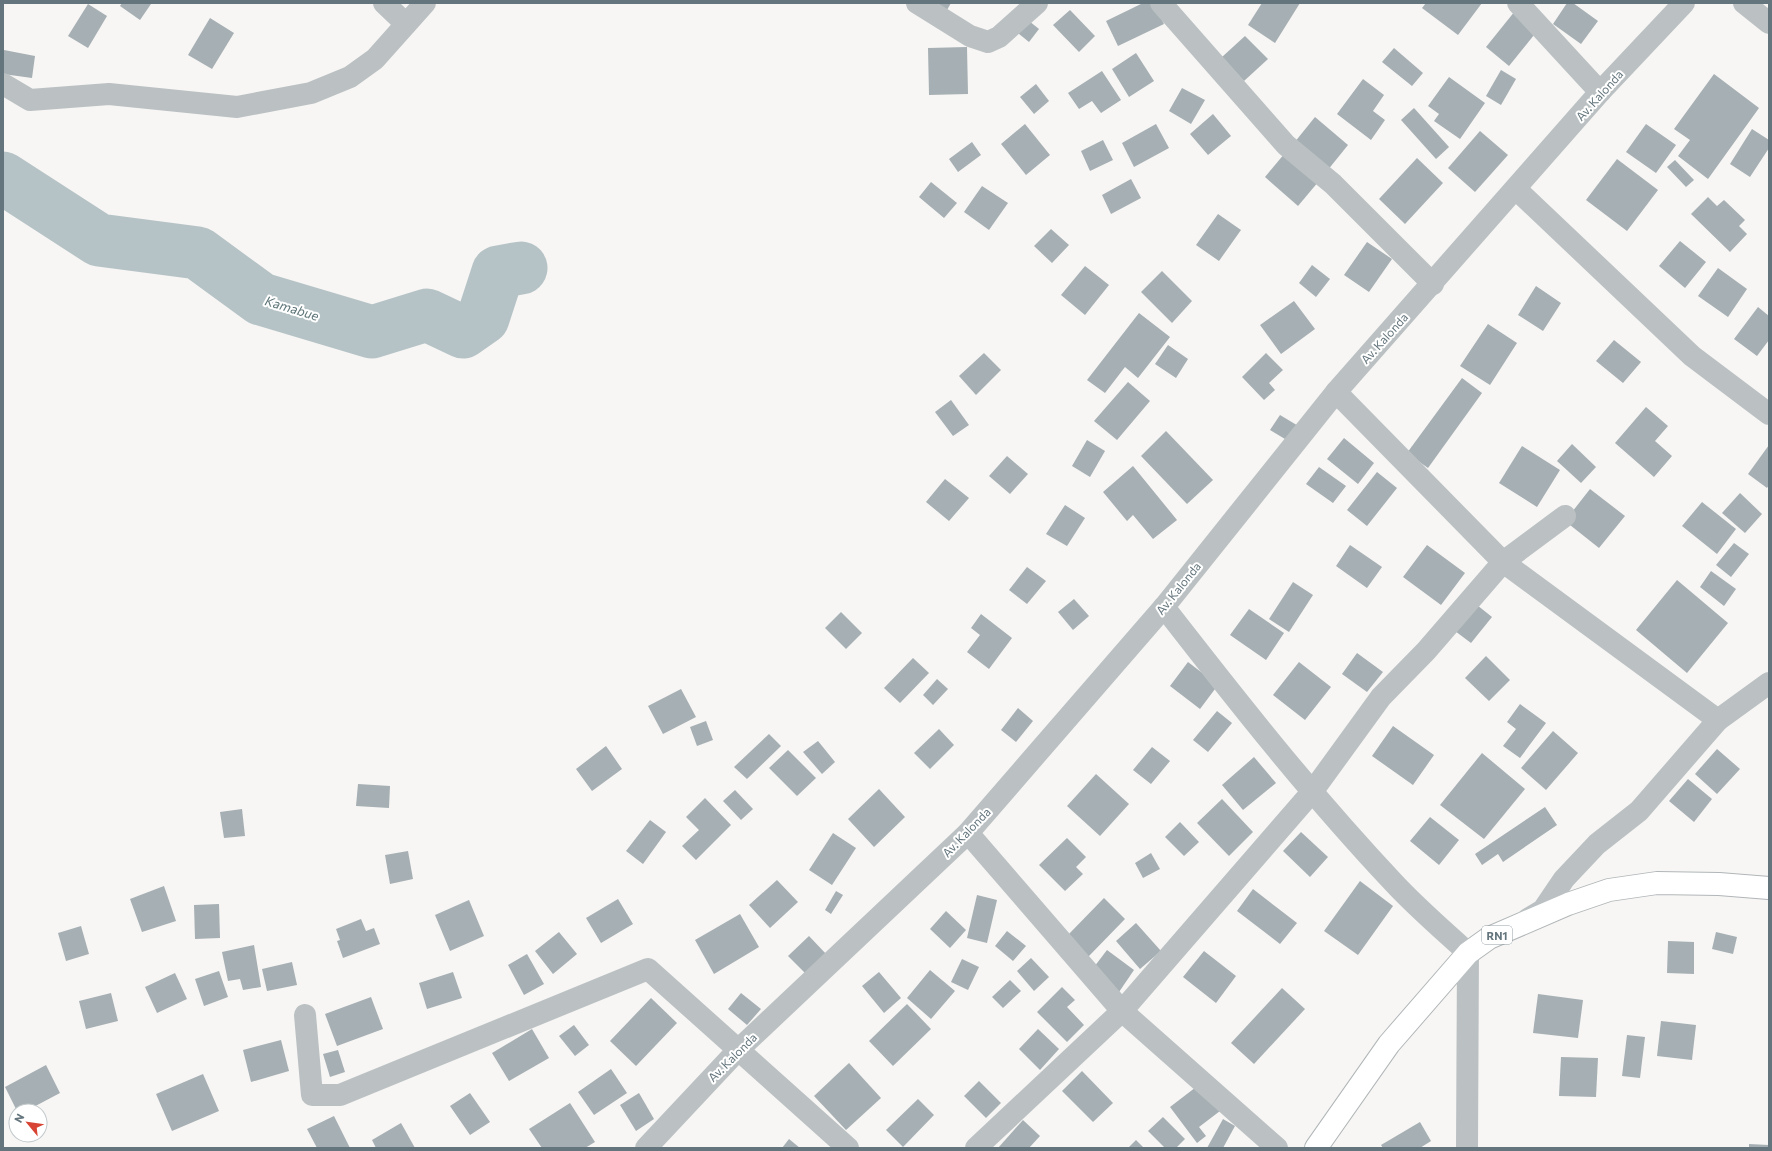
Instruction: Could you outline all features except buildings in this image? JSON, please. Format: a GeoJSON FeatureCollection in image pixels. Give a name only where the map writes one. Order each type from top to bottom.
{"type":"FeatureCollection","features":[{"type":"Feature","properties":{"kind":"highway","name":"RN1"},"geometry":{"type":"LineString","coordinates":[[1316,1148],[1389,1044],[1468,953],[1489,938],[1522,923],[1609,890],[1657,883],[1719,884],[1769,888]]}},
{"type":"Feature","properties":{"kind":"street"},"geometry":{"type":"LineString","coordinates":[[384,3],[406,24]]}},
{"type":"Feature","properties":{"kind":"street"},"geometry":{"type":"LineString","coordinates":[[3,84],[30,100],[109,94],[237,107],[311,93],[350,77],[374,59],[425,3]]}},
{"type":"Feature","properties":{"kind":"street"},"geometry":{"type":"LineString","coordinates":[[918,3],[970,36],[988,42],[998,37],[1037,3]]}},
{"type":"Feature","properties":{"kind":"street"},"geometry":{"type":"LineString","coordinates":[[1161,3],[1286,145],[1333,184],[1433,284]]}},
{"type":"Feature","properties":{"kind":"street"},"geometry":{"type":"LineString","coordinates":[[1518,3],[1600,92]]}},
{"type":"Feature","properties":{"kind":"street","name":"Av. Kalonda"},"geometry":{"type":"LineString","coordinates":[[646,1148],[738,1050],[968,833],[1164,607],[1336,392],[1433,284],[1600,92],[1684,3]]}},
{"type":"Feature","properties":{"kind":"street"},"geometry":{"type":"LineString","coordinates":[[1744,3],[1769,24]]}},
{"type":"Feature","properties":{"kind":"street"},"geometry":{"type":"LineString","coordinates":[[1516,189],[1692,356],[1769,414]]}},
{"type":"Feature","properties":{"kind":"street"},"geometry":{"type":"LineString","coordinates":[[1336,392],[1503,562],[1718,720]]}},
{"type":"Feature","properties":{"kind":"street"},"geometry":{"type":"LineString","coordinates":[[976,1148],[1122,1011],[1312,792],[1381,697],[1426,651],[1503,562],[1565,516]]}},
{"type":"Feature","properties":{"kind":"street"},"geometry":{"type":"LineString","coordinates":[[1164,607],[1227,689],[1312,792],[1394,884],[1468,953],[1467,1148]]}},
{"type":"Feature","properties":{"kind":"street"},"geometry":{"type":"LineString","coordinates":[[1522,923],[1543,910],[1564,880],[1597,844],[1638,811],[1718,720],[1769,683]]}},
{"type":"Feature","properties":{"kind":"street"},"geometry":{"type":"LineString","coordinates":[[968,833],[1122,1011],[1277,1148]]}},
{"type":"Feature","properties":{"kind":"street"},"geometry":{"type":"LineString","coordinates":[[305,1015],[312,1095],[340,1095],[648,969],[848,1148]]}},
{"type":"Feature","properties":{"kind":"waterway","name":"Kamabue"},"geometry":{"type":"LineString","coordinates":[[3,178],[99,240],[198,253],[261,299],[372,332],[427,315],[463,332],[483,318],[498,272],[521,268]]}}]}
